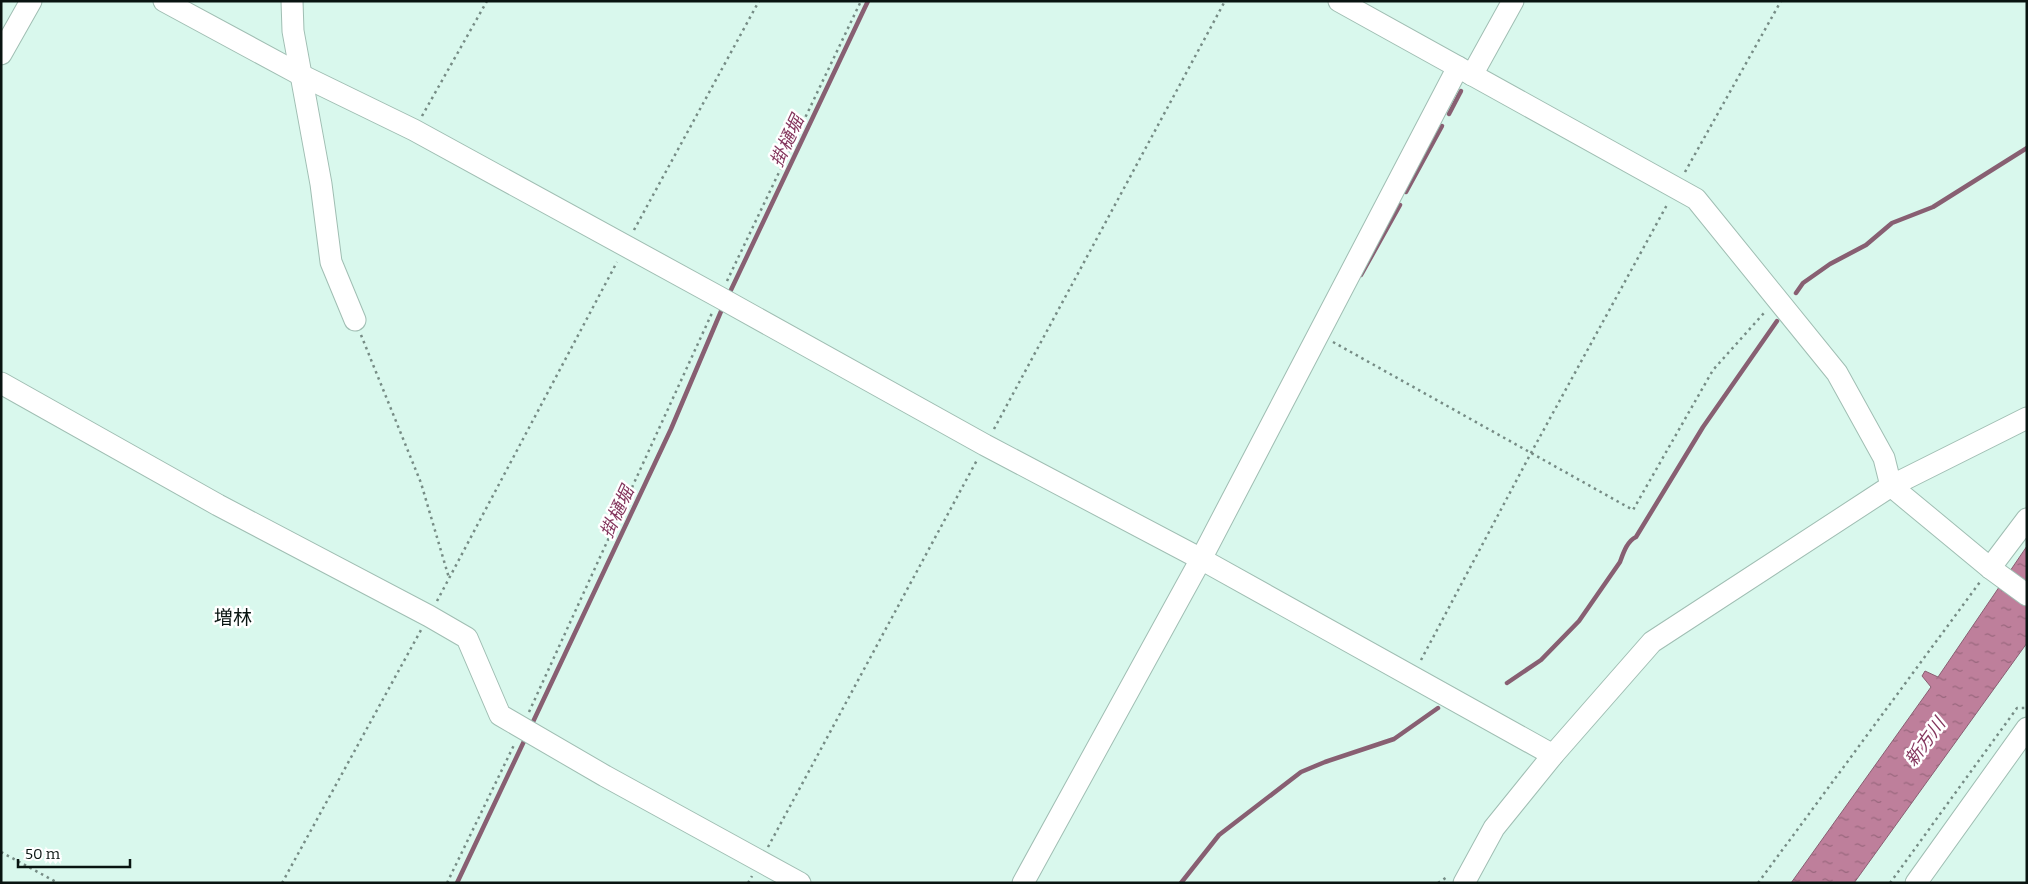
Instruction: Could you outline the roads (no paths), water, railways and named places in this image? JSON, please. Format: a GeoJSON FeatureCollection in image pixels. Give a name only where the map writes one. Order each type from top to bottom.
{"type":"FeatureCollection","features":[{"type":"Feature","properties":{"kind":"street"},"geometry":{"type":"LineString","coordinates":[[1,54],[31,1]]}},
{"type":"Feature","properties":{"kind":"street"},"geometry":{"type":"LineString","coordinates":[[164,1],[301,75],[414,130],[724,299],[985,445],[1201,559],[1553,755]]}},
{"type":"Feature","properties":{"kind":"street"},"geometry":{"type":"LineString","coordinates":[[292,1],[293,31],[321,184],[331,262],[355,320]]}},
{"type":"Feature","properties":{"kind":"street"},"geometry":{"type":"LineString","coordinates":[[1338,1],[1696,199],[1837,374],[1884,458],[1891,486],[1990,568],[2027,595]]}},
{"type":"Feature","properties":{"kind":"street"},"geometry":{"type":"LineString","coordinates":[[1023,883],[1201,559],[1318,333],[1465,71],[1513,1]]}},
{"type":"Feature","properties":{"kind":"street"},"geometry":{"type":"LineString","coordinates":[[1,383],[218,505],[429,616],[467,638],[500,715],[800,883]]}},
{"type":"Feature","properties":{"kind":"street"},"geometry":{"type":"LineString","coordinates":[[1464,883],[1494,828],[1553,755],[1652,642],[1891,486],[2027,418]]}},
{"type":"Feature","properties":{"kind":"street"},"geometry":{"type":"LineString","coordinates":[[1990,568],[2027,519]]}},
{"type":"Feature","properties":{"kind":"street"},"geometry":{"type":"LineString","coordinates":[[1916,883],[2023,740]]}},
{"type":"Feature","properties":{"kind":"water","name":"新方川"},"geometry":{"type":"Polygon","coordinates":[[[2027,546],[2027,643],[1854,883],[1791,883],[1931,687],[1922,676],[1925,671],[1938,677],[2027,546]]]}},
{"type":"Feature","properties":{"kind":"waterway","name":"掛樋堀"},"geometry":{"type":"LineString","coordinates":[[730,292],[868,1]]}},
{"type":"Feature","properties":{"kind":"waterway"},"geometry":{"type":"LineString","coordinates":[[1449,114],[1461,91]]}},
{"type":"Feature","properties":{"kind":"waterway"},"geometry":{"type":"LineString","coordinates":[[1406,192],[1442,126]]}},
{"type":"Feature","properties":{"kind":"waterway"},"geometry":{"type":"LineString","coordinates":[[1796,293],[1803,283],[1830,264],[1866,245],[1892,223],[1933,207],[2027,148]]}},
{"type":"Feature","properties":{"kind":"waterway"},"geometry":{"type":"LineString","coordinates":[[1361,275],[1400,205]]}},
{"type":"Feature","properties":{"kind":"waterway","name":"掛樋堀"},"geometry":{"type":"LineString","coordinates":[[532,724],[671,429],[722,309]]}},
{"type":"Feature","properties":{"kind":"waterway"},"geometry":{"type":"LineString","coordinates":[[1507,683],[1541,660],[1579,621],[1620,562],[1628,545],[1636,537],[1703,427],[1777,321]]}},
{"type":"Feature","properties":{"kind":"waterway"},"geometry":{"type":"LineString","coordinates":[[1181,883],[1219,835],[1301,772],[1394,739],[1438,708]]}},
{"type":"Feature","properties":{"kind":"waterway","name":"掛樋堀"},"geometry":{"type":"LineString","coordinates":[[457,883],[526,737]]}},
{"type":"Feature","properties":{"kind":"district","name":"増林"},"geometry":{"type":"Point","coordinates":[233,617]}}]}
